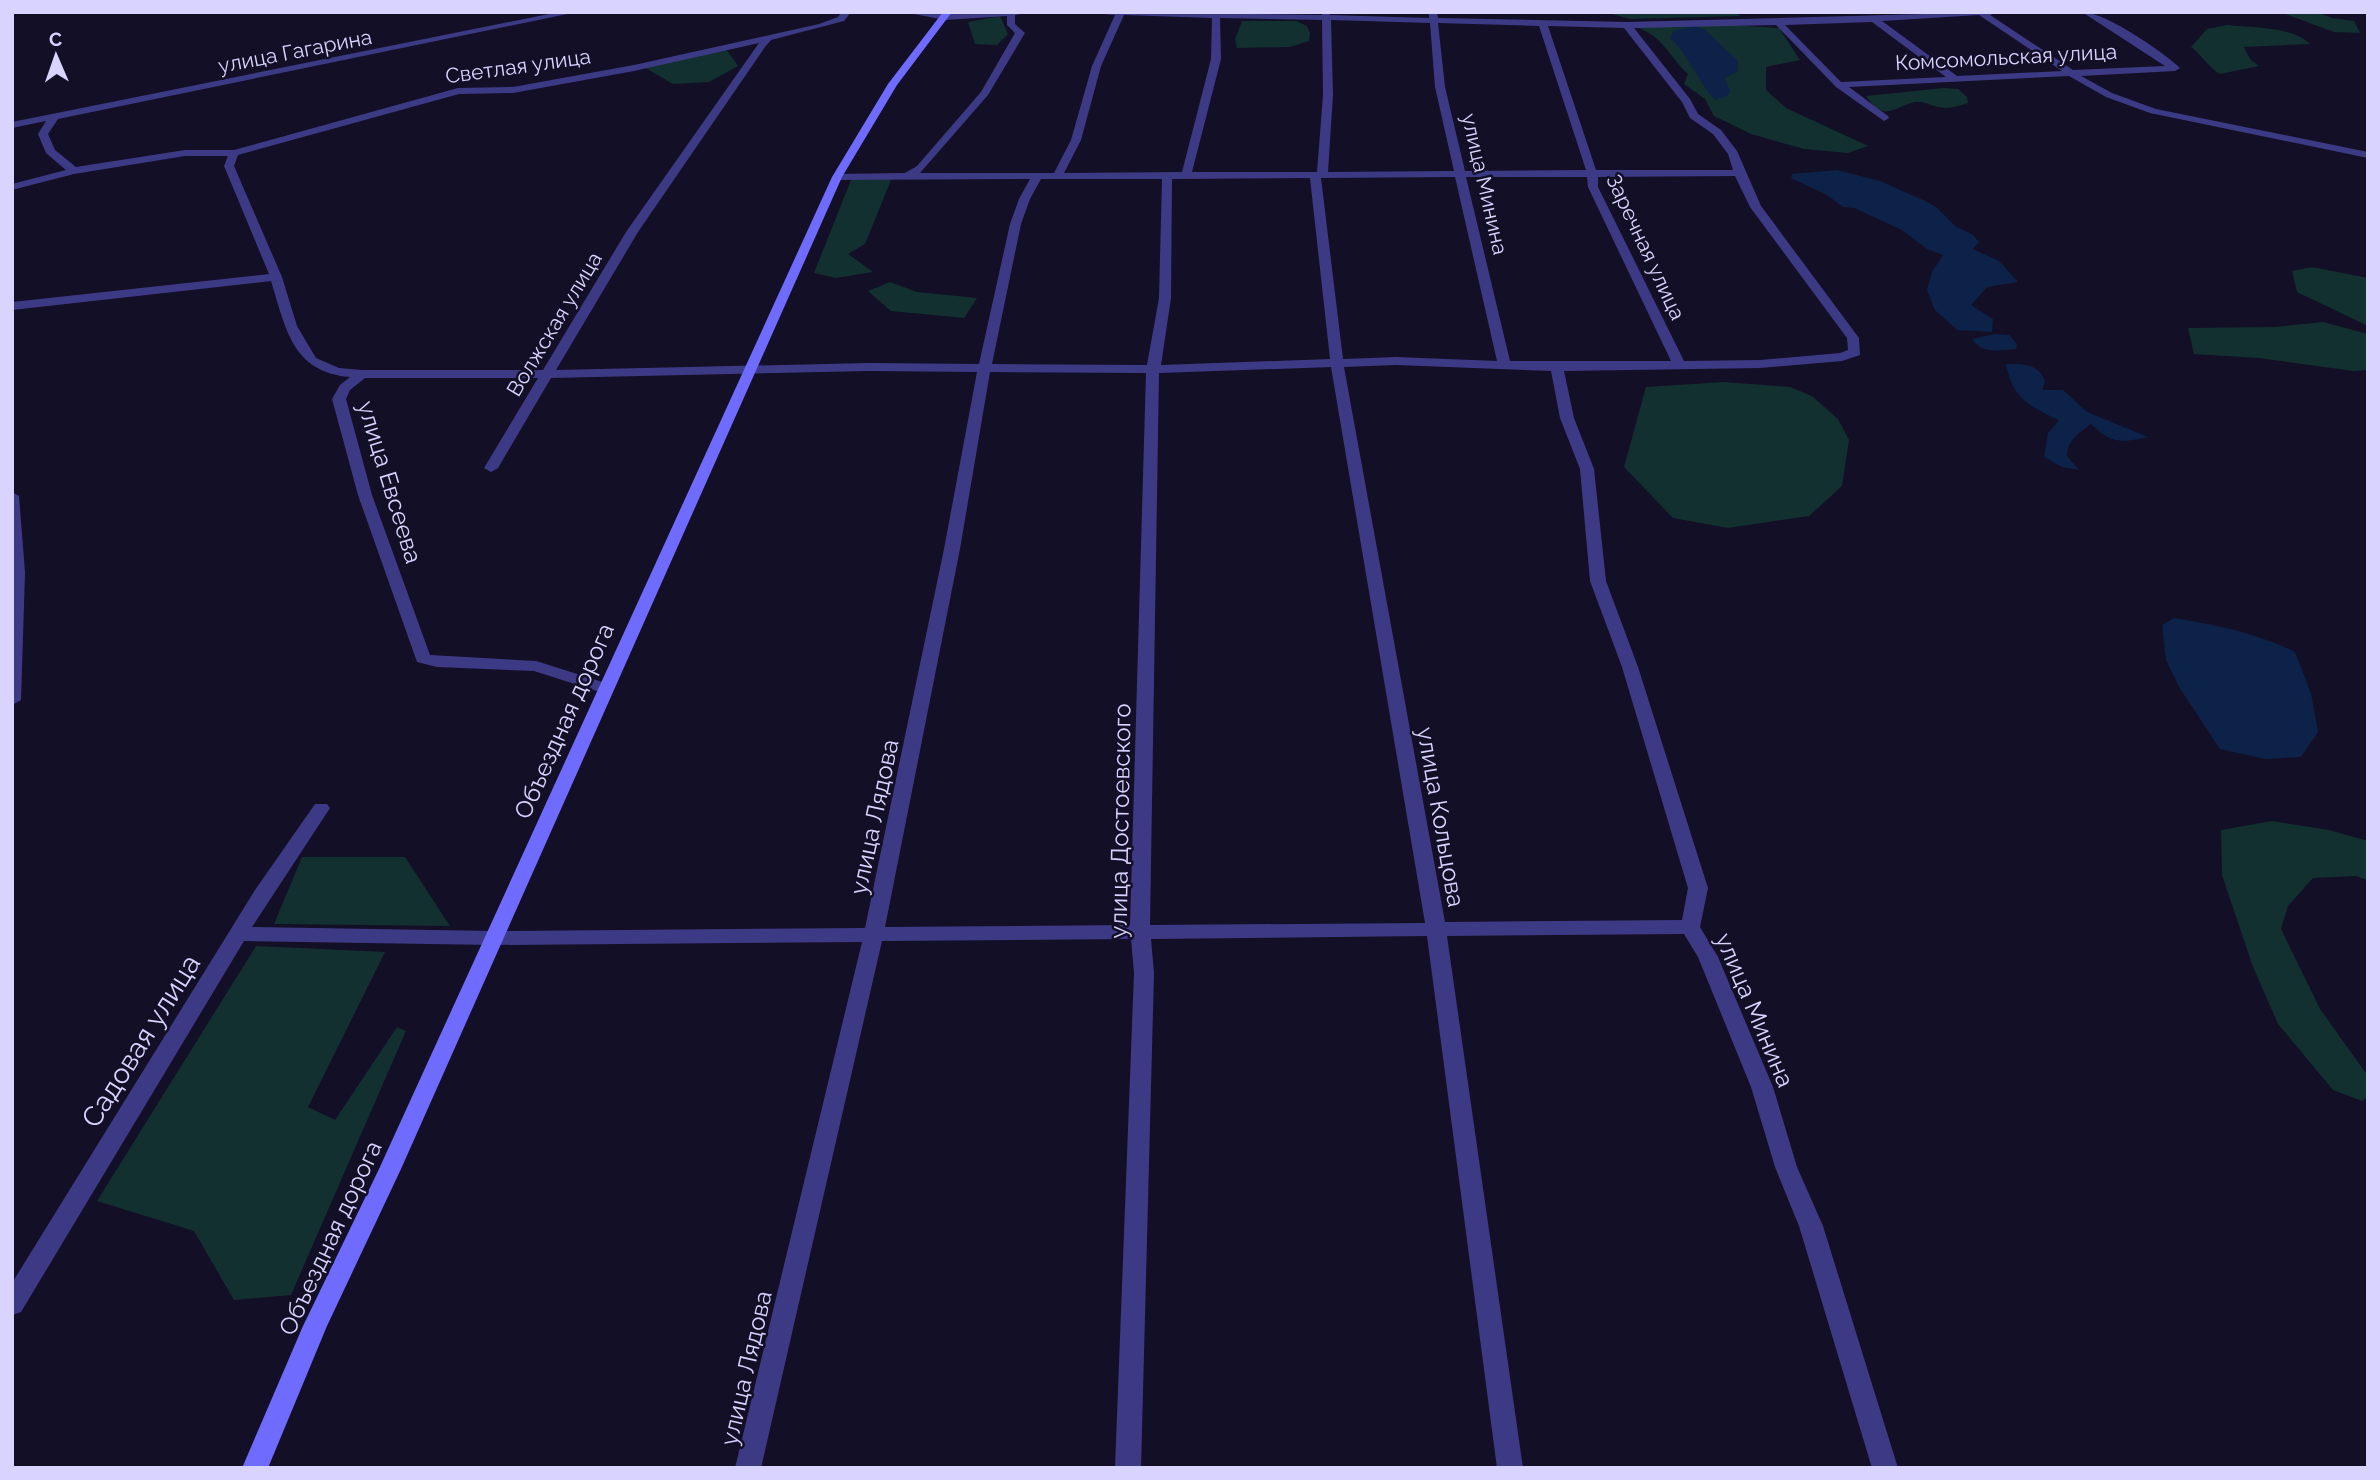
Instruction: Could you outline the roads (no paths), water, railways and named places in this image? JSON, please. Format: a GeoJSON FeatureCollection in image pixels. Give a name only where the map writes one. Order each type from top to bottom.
{"type":"FeatureCollection","features":[{"type":"Feature","properties":{"kind":"main road","name":"Объездная дорога"},"geometry":{"type":"LineString","coordinates":[[255,1468],[315,1326],[390,1169],[837,177],[893,84],[947,15]]}},
{"type":"Feature","properties":{"kind":"street","name":"улица Гагарина"},"geometry":{"type":"LineString","coordinates":[[12,125],[573,12]]}},
{"type":"Feature","properties":{"kind":"street","name":"Светлая улица"},"geometry":{"type":"LineString","coordinates":[[12,187],[74,171],[201,151],[234,153],[458,91],[513,90],[555,80],[634,68],[834,23],[847,12]]}},
{"type":"Feature","properties":{"kind":"street"},"geometry":{"type":"LineString","coordinates":[[908,12],[947,15],[1029,12]]}},
{"type":"Feature","properties":{"kind":"street"},"geometry":{"type":"LineString","coordinates":[[1090,12],[1434,17],[1543,24],[1627,25],[1876,19],[1994,12]]}},
{"type":"Feature","properties":{"kind":"street"},"geometry":{"type":"LineString","coordinates":[[1584,12],[1606,24]]}},
{"type":"Feature","properties":{"kind":"street"},"geometry":{"type":"LineString","coordinates":[[1760,12],[1780,22],[1839,85],[1884,118]]}},
{"type":"Feature","properties":{"kind":"street"},"geometry":{"type":"LineString","coordinates":[[1862,12],[1876,19],[1954,78]]}},
{"type":"Feature","properties":{"kind":"street","name":"Комсомольская улица"},"geometry":{"type":"LineString","coordinates":[[1839,85],[2175,68],[2086,12]]}},
{"type":"Feature","properties":{"kind":"street"},"geometry":{"type":"LineString","coordinates":[[1981,13],[2109,95],[2154,111],[2368,155]]}},
{"type":"Feature","properties":{"kind":"street"},"geometry":{"type":"LineString","coordinates":[[908,176],[921,168],[985,93],[1020,33],[1011,25],[1011,14]]}},
{"type":"Feature","properties":{"kind":"street","name":"улица Лядова"},"geometry":{"type":"LineString","coordinates":[[748,1468],[874,934],[952,550],[983,369],[1020,207],[1070,156],[1095,72],[1120,14]]}},
{"type":"Feature","properties":{"kind":"street"},"geometry":{"type":"LineString","coordinates":[[1186,176],[1216,60],[1216,14]]}},
{"type":"Feature","properties":{"kind":"street","name":"улица Кольцова"},"geometry":{"type":"LineString","coordinates":[[1326,15],[1328,95],[1319,175],[1337,364],[1436,930],[1510,1468]]}},
{"type":"Feature","properties":{"kind":"street","name":"улица Минина"},"geometry":{"type":"LineString","coordinates":[[1434,17],[1440,87],[1458,175],[1504,365]]}},
{"type":"Feature","properties":{"kind":"street","name":"Заречная улица"},"geometry":{"type":"LineString","coordinates":[[1543,24],[1592,174],[1593,187],[1680,366]]}},
{"type":"Feature","properties":{"kind":"street"},"geometry":{"type":"LineString","coordinates":[[362,374],[1153,369],[1396,361],[1558,367],[1680,366],[1809,361],[1842,357],[1855,352],[1853,338],[1777,239],[1756,207],[1739,173],[1733,153],[1717,132],[1694,116],[1688,101],[1627,25]]}},
{"type":"Feature","properties":{"kind":"street","name":"Волжская улица"},"geometry":{"type":"LineString","coordinates":[[491,468],[544,374],[652,200],[690,151],[761,45],[770,36]]}},
{"type":"Feature","properties":{"kind":"street"},"geometry":{"type":"LineString","coordinates":[[54,117],[43,134],[50,151],[74,171]]}},
{"type":"Feature","properties":{"kind":"street","name":"улица Евсеева"},"geometry":{"type":"LineString","coordinates":[[234,153],[229,166],[276,277],[291,326],[311,361],[337,372],[362,374]]}},
{"type":"Feature","properties":{"kind":"street"},"geometry":{"type":"LineString","coordinates":[[837,177],[1739,173]]}},
{"type":"Feature","properties":{"kind":"street","name":"улица Достоевского"},"geometry":{"type":"LineString","coordinates":[[1128,1468],[1144,973],[1140,932],[1153,369],[1166,276],[1167,176]]}},
{"type":"Feature","properties":{"kind":"street"},"geometry":{"type":"LineString","coordinates":[[12,306],[276,277]]}},
{"type":"Feature","properties":{"kind":"street","name":"улица Минина"},"geometry":{"type":"LineString","coordinates":[[1558,367],[1567,418],[1587,469],[1598,582],[1630,667],[1698,888],[1690,927],[1709,957],[1762,1087],[1786,1167],[1811,1226],[1885,1468]]}},
{"type":"Feature","properties":{"kind":"street","name":"улица Евсеева"},"geometry":{"type":"LineString","coordinates":[[362,374],[345,388],[339,399],[365,495],[423,659],[437,662],[536,666],[606,689]]}},
{"type":"Feature","properties":{"kind":"street"},"geometry":{"type":"LineString","coordinates":[[12,496],[17,572],[12,700]]}},
{"type":"Feature","properties":{"kind":"street","name":"Садовая улица"},"geometry":{"type":"LineString","coordinates":[[12,1305],[262,895],[320,808]]}},
{"type":"Feature","properties":{"kind":"street"},"geometry":{"type":"LineString","coordinates":[[240,934],[493,938],[1690,927]]}},
{"type":"Feature","properties":{"kind":"water"},"geometry":{"type":"Polygon","coordinates":[[[1694,26],[1704,29],[1738,61],[1738,71],[1725,78],[1730,91],[1727,96],[1715,100],[1670,38],[1674,31],[1694,26]]]}},
{"type":"Feature","properties":{"kind":"water"},"geometry":{"type":"Polygon","coordinates":[[[1837,170],[1880,181],[1936,207],[1955,226],[1973,235],[1979,242],[1973,249],[1999,261],[2018,282],[1987,287],[1971,305],[1993,319],[1992,332],[1957,330],[1935,310],[1927,290],[1932,272],[1943,255],[1927,249],[1902,230],[1854,208],[1843,207],[1827,195],[1791,178],[1792,174],[1837,170]]]}},
{"type":"Feature","properties":{"kind":"water"},"geometry":{"type":"Polygon","coordinates":[[[1995,334],[2009,335],[2017,344],[2016,349],[1986,349],[1972,339],[1995,334]]]}},
{"type":"Feature","properties":{"kind":"water"},"geometry":{"type":"Polygon","coordinates":[[[2006,364],[2035,368],[2045,382],[2042,390],[2063,390],[2087,412],[2148,437],[2117,440],[2091,424],[2074,437],[2069,445],[2067,456],[2079,470],[2062,467],[2044,457],[2048,433],[2059,420],[2039,411],[2024,400],[2013,385],[2006,364]]]}},
{"type":"Feature","properties":{"kind":"water"},"geometry":{"type":"Polygon","coordinates":[[[2174,618],[2236,630],[2295,652],[2311,693],[2318,732],[2301,757],[2265,759],[2220,749],[2179,687],[2166,660],[2162,625],[2174,618]]]}}]}
